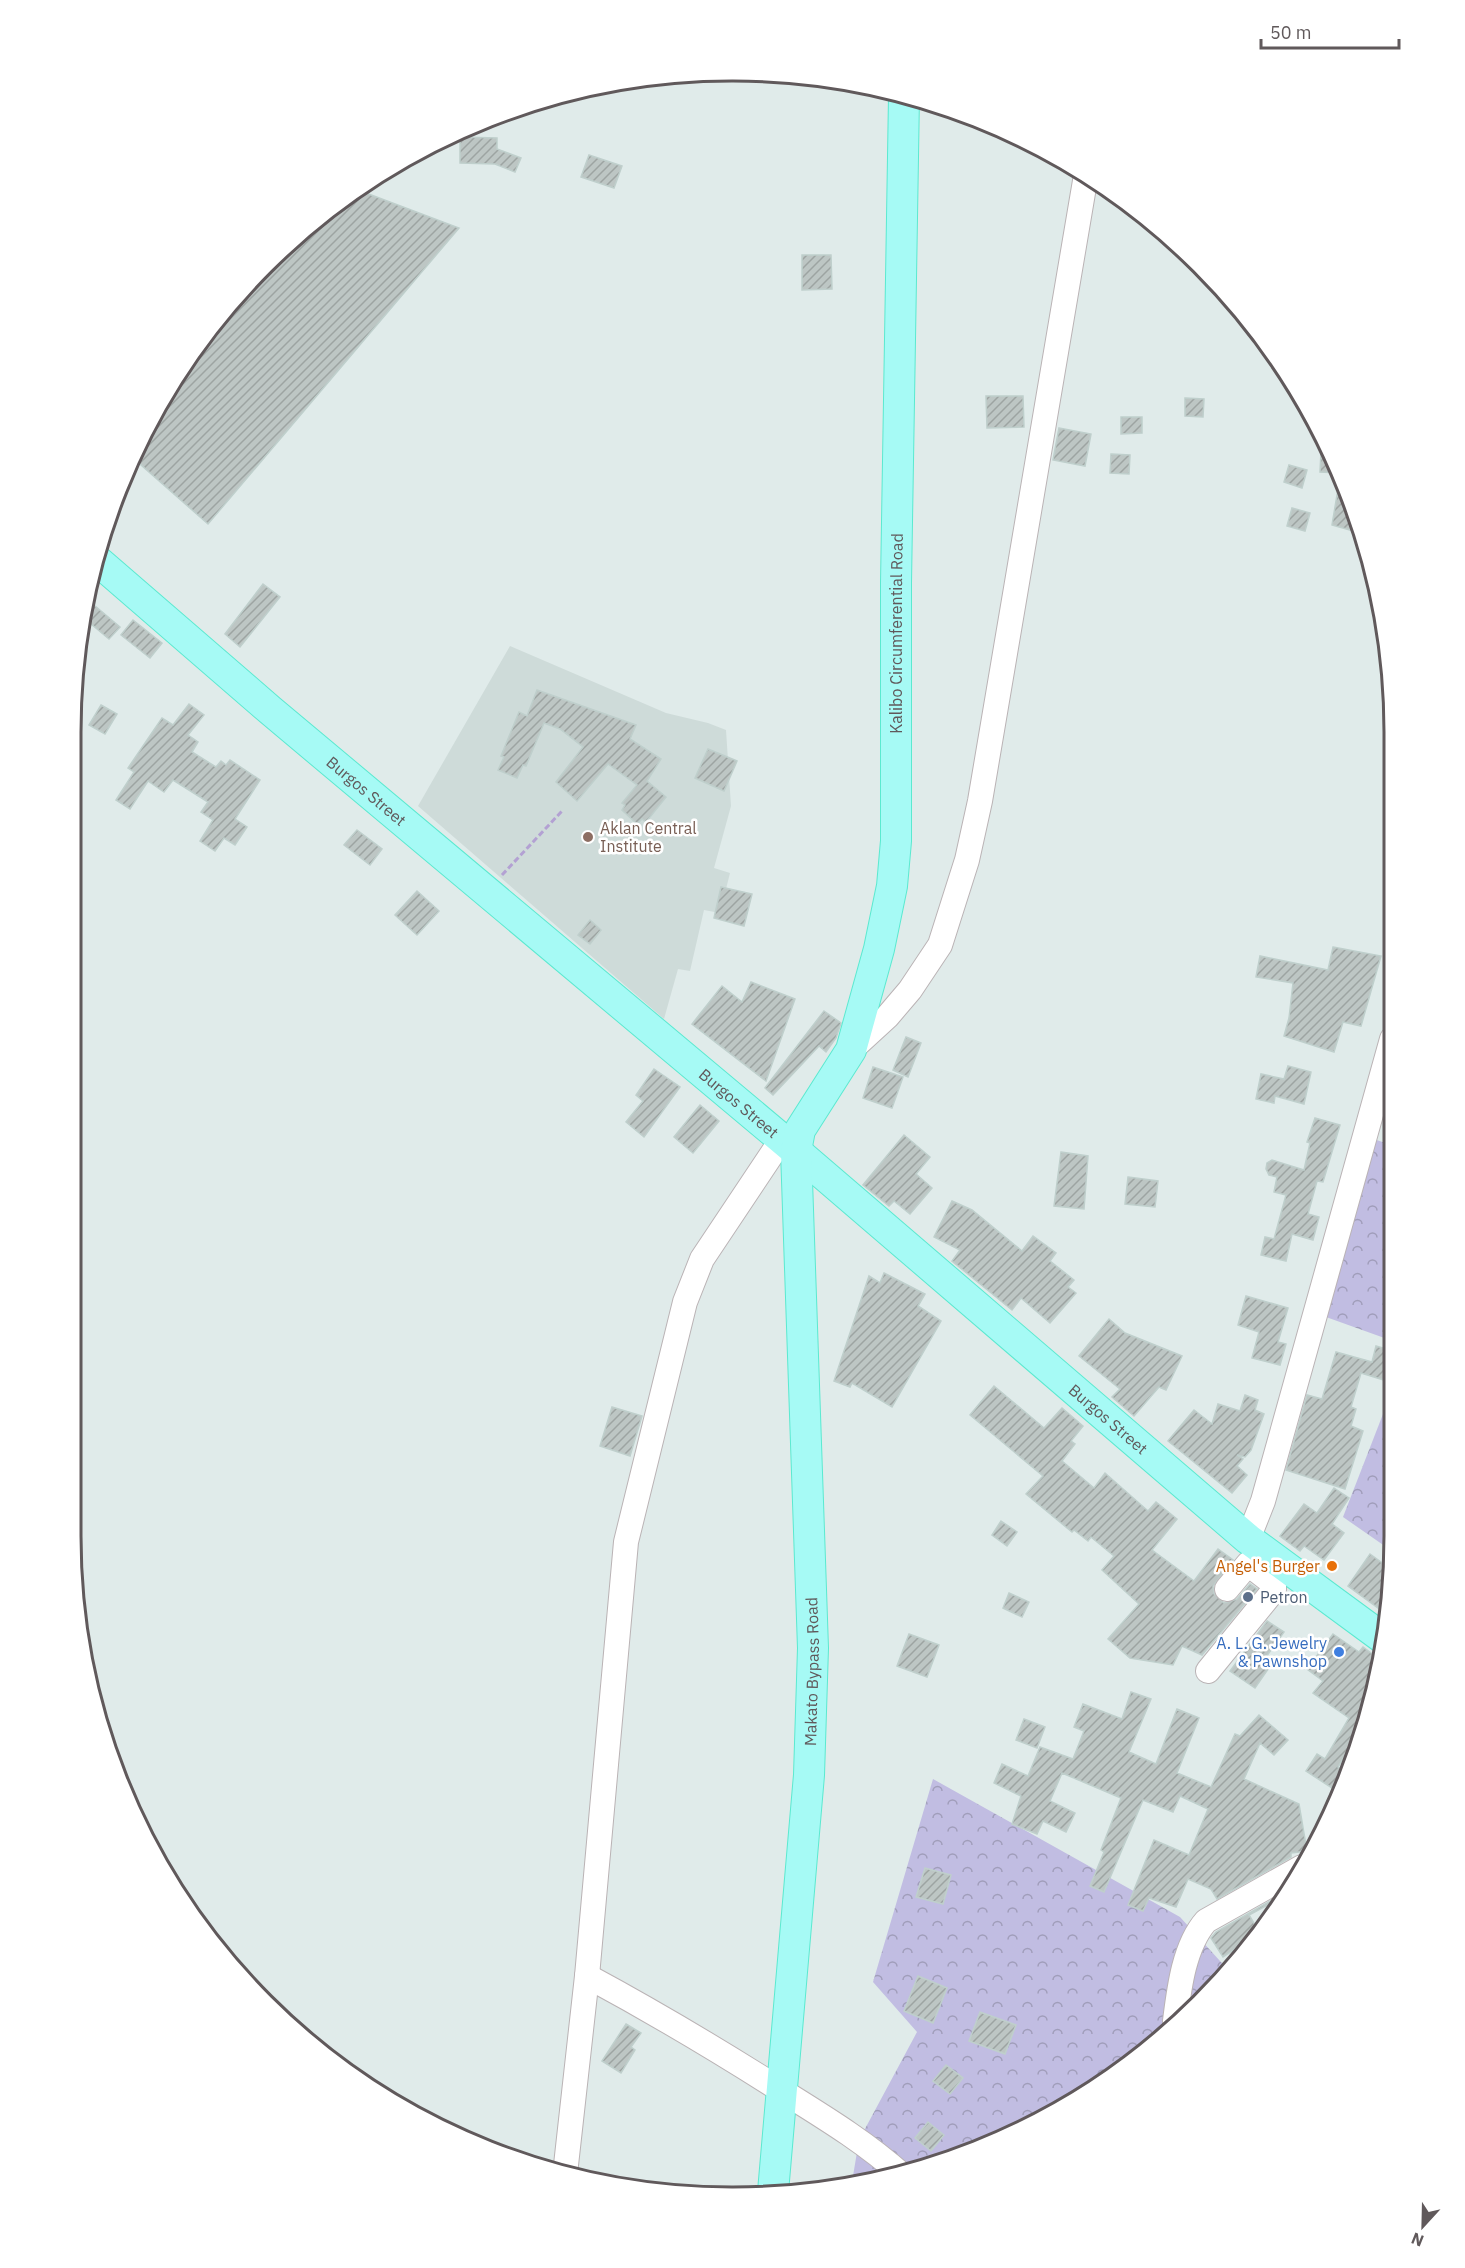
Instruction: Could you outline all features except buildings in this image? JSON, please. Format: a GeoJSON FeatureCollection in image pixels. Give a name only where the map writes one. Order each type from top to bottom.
{"type":"FeatureCollection","features":[{"type":"Feature","properties":{"kind":"main road","name":"Kalibo Circumferential Road"},"geometry":{"type":"LineString","coordinates":[[789,1145],[850,1050],[887,917],[896,841],[896,583],[904,104]]}},
{"type":"Feature","properties":{"kind":"main road","name":"Burgos Street"},"geometry":{"type":"LineString","coordinates":[[103,565],[789,1145],[1259,1555],[1376,1634]]}},
{"type":"Feature","properties":{"kind":"main road","name":"Makato Bypass Road"},"geometry":{"type":"LineString","coordinates":[[773,2186],[809,1775],[813,1648],[789,1145]]}},
{"type":"Feature","properties":{"kind":"street"},"geometry":{"type":"LineString","coordinates":[[850,1050],[887,1017],[910,990],[940,945],[967,860],[982,789],[1084,185]]}},
{"type":"Feature","properties":{"kind":"street"},"geometry":{"type":"LineString","coordinates":[[1208,1671],[1274,1590],[1273,1582],[1259,1555],[1263,1501],[1384,1068]]}},
{"type":"Feature","properties":{"kind":"street"},"geometry":{"type":"LineString","coordinates":[[565,2165],[587,1976],[626,1542],[685,1302],[702,1259],[789,1145]]}},
{"type":"Feature","properties":{"kind":"street"},"geometry":{"type":"LineString","coordinates":[[1227,1589],[1247,1564],[1259,1555]]}},
{"type":"Feature","properties":{"kind":"street"},"geometry":{"type":"LineString","coordinates":[[1177,2011],[1185,1971],[1200,1929],[1206,1921],[1288,1875]]}},
{"type":"Feature","properties":{"kind":"street"},"geometry":{"type":"LineString","coordinates":[[587,1976],[674,2023],[874,2151],[893,2167]]}},
{"type":"Feature","properties":{"kind":"path"},"geometry":{"type":"LineString","coordinates":[[487,892],[562,811]]}},
{"type":"Feature","properties":{"kind":"shaded area","name":"Aklan Central Institute"},"geometry":{"type":"Polygon","coordinates":[[[510,646],[666,713],[708,723],[726,730],[731,806],[714,868],[730,873],[720,913],[704,910],[690,971],[678,969],[664,1019],[418,806],[510,646]]]}},
{"type":"Feature","properties":{"kind":"green space"},"geometry":{"type":"Polygon","coordinates":[[[1371,1138],[1384,1143],[1384,1338],[1326,1317],[1371,1138]]]}},
{"type":"Feature","properties":{"kind":"green space"},"geometry":{"type":"Polygon","coordinates":[[[1384,1411],[1384,1545],[1343,1517],[1384,1411]]]}},
{"type":"Feature","properties":{"kind":"green space"},"geometry":{"type":"Polygon","coordinates":[[[933,1779],[1180,1917],[1223,1964],[1162,2025],[1129,2052],[1058,2100],[1021,2120],[942,2152],[901,2165],[853,2175],[859,2140],[917,2032],[873,1982],[933,1779]]]}},
{"type":"Feature","properties":{"kind":"place","name":"Aklan Central Institute"},"geometry":{"type":"Point","coordinates":[588,837]}},
{"type":"Feature","properties":{"kind":"place","name":"Angel's Burger"},"geometry":{"type":"Point","coordinates":[1332,1566]}},
{"type":"Feature","properties":{"kind":"place","name":"Petron"},"geometry":{"type":"Point","coordinates":[1248,1597]}},
{"type":"Feature","properties":{"kind":"place","name":"A. L. G. Jewelry & Pawnshop"},"geometry":{"type":"Point","coordinates":[1339,1652]}}]}
